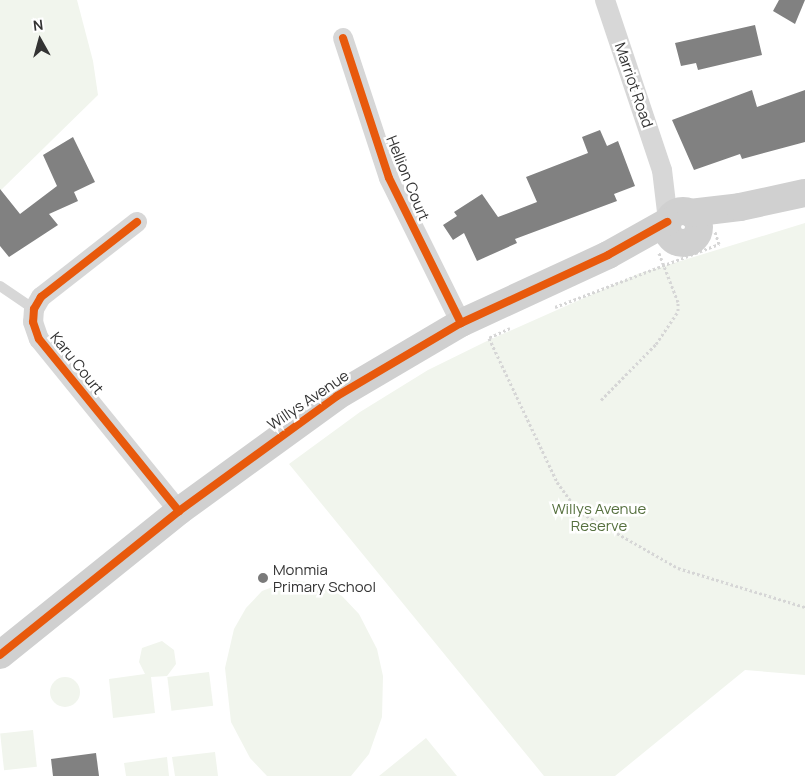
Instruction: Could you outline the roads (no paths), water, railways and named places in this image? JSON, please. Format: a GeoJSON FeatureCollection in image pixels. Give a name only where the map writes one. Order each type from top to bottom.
{"type":"FeatureCollection","features":[{"type":"Feature","properties":{"kind":"street","name":"Marriot Road"},"geometry":{"type":"LineString","coordinates":[[605,0],[662,170],[687,227]]}},
{"type":"Feature","properties":{"kind":"street","name":"Hellion Court"},"geometry":{"type":"LineString","coordinates":[[343,38],[390,178],[461,323]]}},
{"type":"Feature","properties":{"kind":"street","name":"Willys Avenue"},"geometry":{"type":"LineString","coordinates":[[0,656],[179,511],[295,423],[461,323],[608,255],[687,227],[805,193]]}},
{"type":"Feature","properties":{"kind":"street"},"geometry":{"type":"LineString","coordinates":[[34,309],[48,291],[137,222]]}},
{"type":"Feature","properties":{"kind":"street","name":"Karu Court"},"geometry":{"type":"LineString","coordinates":[[34,309],[34,329],[39,339],[179,511]]}},
{"type":"Feature","properties":{"kind":"lane"},"geometry":{"type":"LineString","coordinates":[[0,286],[34,309]]}},
{"type":"Feature","properties":{"kind":"place","name":"Monmia Primary School"},"geometry":{"type":"Point","coordinates":[263,578]}},
{"type":"Feature","properties":{"kind":"park label","name":"Willys Avenue Reserve"},"geometry":{"type":"Point","coordinates":[599,516]}}]}
